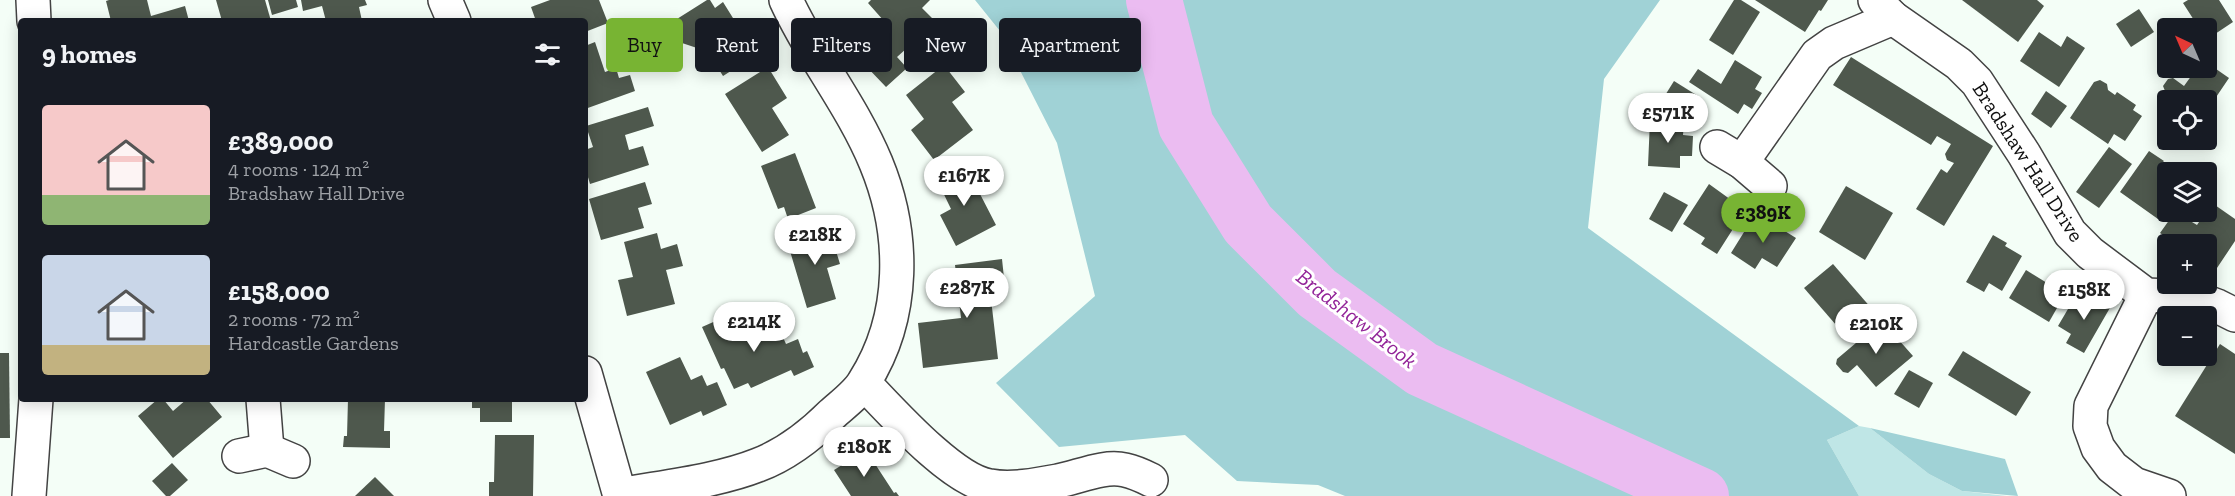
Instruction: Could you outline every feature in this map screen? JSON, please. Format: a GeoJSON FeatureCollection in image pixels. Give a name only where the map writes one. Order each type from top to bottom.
{"type":"FeatureCollection","features":[{"type":"Feature","properties":{"kind":"street"},"geometry":{"type":"LineString","coordinates":[[33,0],[34,18]]}},
{"type":"Feature","properties":{"kind":"street"},"geometry":{"type":"LineString","coordinates":[[445,0],[453,18]]}},
{"type":"Feature","properties":{"kind":"street"},"geometry":{"type":"LineString","coordinates":[[588,384],[620,496],[724,475],[758,465],[792,448],[820,426],[864,383],[883,346],[894,305],[897,236],[889,201],[856,119],[800,32],[786,0]]}},
{"type":"Feature","properties":{"kind":"street","name":"Bradshaw Hall Drive"},"geometry":{"type":"LineString","coordinates":[[1770,186],[1729,154],[1817,55],[1884,9],[1959,64],[1977,82],[2024,154],[2070,233],[2090,254],[2146,295]]}},
{"type":"Feature","properties":{"kind":"street"},"geometry":{"type":"LineString","coordinates":[[2169,496],[2134,483],[2112,467],[2098,448],[2090,426],[2091,406],[2146,295],[2193,297],[2235,315]]}},
{"type":"Feature","properties":{"kind":"street"},"geometry":{"type":"LineString","coordinates":[[864,383],[942,460],[963,476],[988,486],[1014,487],[1057,481],[1115,456],[1126,470],[1151,480]]}},
{"type":"Feature","properties":{"kind":"street"},"geometry":{"type":"LineString","coordinates":[[29,496],[36,402]]}},
{"type":"Feature","properties":{"kind":"street"},"geometry":{"type":"LineString","coordinates":[[263,402],[266,455]]}},
{"type":"Feature","properties":{"kind":"shaded area"},"geometry":{"type":"Polygon","coordinates":[[[975,0],[1660,0],[1604,79],[1588,228],[1859,426],[1827,440],[1859,496],[1345,496],[1318,485],[1237,481],[1185,435],[1059,447],[996,383],[1095,296],[1057,143],[1021,72],[1141,72],[1141,18],[999,18],[999,30],[975,0]]]}},
{"type":"Feature","properties":{"kind":"shaded area"},"geometry":{"type":"Polygon","coordinates":[[[1859,426],[1870,428],[1929,474],[1962,491],[2007,496],[1859,496],[1827,440],[1859,426]]]}},
{"type":"Feature","properties":{"kind":"shaded area"},"geometry":{"type":"Polygon","coordinates":[[[1870,428],[2005,459],[2018,496],[1962,491],[1929,474],[1870,428]]]}},
{"type":"Feature","properties":{"kind":"building"},"geometry":{"type":"Polygon","coordinates":[[[147,0],[151,16],[185,6],[188,18],[110,18],[106,1],[147,0]]]}},
{"type":"Feature","properties":{"kind":"building"},"geometry":{"type":"Polygon","coordinates":[[[216,0],[265,0],[270,18],[221,18],[216,0]]]}},
{"type":"Feature","properties":{"kind":"building"},"geometry":{"type":"Polygon","coordinates":[[[268,0],[296,0],[298,7],[272,15],[268,0]]]}},
{"type":"Feature","properties":{"kind":"building"},"geometry":{"type":"Polygon","coordinates":[[[301,0],[365,0],[367,5],[359,7],[361,18],[325,18],[322,6],[303,11],[301,0]]]}},
{"type":"Feature","properties":{"kind":"building"},"geometry":{"type":"Polygon","coordinates":[[[550,0],[599,0],[606,24],[588,31],[588,18],[535,18],[531,7],[550,0]]]}},
{"type":"Feature","properties":{"kind":"building"},"geometry":{"type":"Polygon","coordinates":[[[710,0],[715,8],[723,2],[733,18],[695,18],[695,47],[683,43],[683,18],[678,18],[710,0]]]}},
{"type":"Feature","properties":{"kind":"building"},"geometry":{"type":"Polygon","coordinates":[[[871,0],[930,0],[922,8],[932,18],[904,18],[904,51],[897,57],[904,65],[904,71],[886,87],[872,72],[892,72],[892,18],[881,18],[868,3],[871,0]]]}},
{"type":"Feature","properties":{"kind":"building"},"geometry":{"type":"Polygon","coordinates":[[[1734,0],[1741,0],[1760,12],[1733,55],[1709,40],[1734,0]]]}},
{"type":"Feature","properties":{"kind":"building"},"geometry":{"type":"Polygon","coordinates":[[[1755,0],[1828,0],[1805,32],[1755,0]]]}},
{"type":"Feature","properties":{"kind":"building"},"geometry":{"type":"Polygon","coordinates":[[[1962,0],[2037,0],[2044,6],[2018,42],[1962,0]]]}},
{"type":"Feature","properties":{"kind":"building"},"geometry":{"type":"Polygon","coordinates":[[[2188,0],[2219,0],[2233,22],[2217,33],[2217,18],[2193,18],[2183,3],[2188,0]]]}},
{"type":"Feature","properties":{"kind":"building"},"geometry":{"type":"Polygon","coordinates":[[[2139,9],[2154,32],[2131,47],[2116,24],[2139,9]]]}},
{"type":"Feature","properties":{"kind":"building"},"geometry":{"type":"Polygon","coordinates":[[[2039,32],[2061,47],[2067,36],[2085,48],[2059,87],[2020,61],[2039,32]]]}},
{"type":"Feature","properties":{"kind":"building"},"geometry":{"type":"Polygon","coordinates":[[[595,42],[605,72],[617,72],[619,78],[630,75],[635,91],[588,108],[588,45],[595,42]]]}},
{"type":"Feature","properties":{"kind":"building"},"geometry":{"type":"Polygon","coordinates":[[[1851,57],[1993,146],[1944,226],[1916,209],[1941,169],[1947,173],[1954,163],[1947,160],[1945,154],[1951,144],[1937,136],[1931,145],[1833,85],[1851,57]]]}},
{"type":"Feature","properties":{"kind":"building"},"geometry":{"type":"Polygon","coordinates":[[[1735,60],[1762,77],[1755,89],[1762,93],[1752,109],[1744,104],[1738,114],[1689,82],[1698,69],[1721,84],[1735,60]]]}},
{"type":"Feature","properties":{"kind":"building"},"geometry":{"type":"Polygon","coordinates":[[[2217,70],[2229,78],[2217,96],[2217,90],[2165,90],[2163,86],[2168,79],[2173,78],[2184,86],[2190,78],[2217,78],[2217,70]]]}},
{"type":"Feature","properties":{"kind":"building"},"geometry":{"type":"Polygon","coordinates":[[[760,72],[771,72],[787,98],[772,108],[789,135],[762,152],[725,94],[760,72]]]}},
{"type":"Feature","properties":{"kind":"building"},"geometry":{"type":"Polygon","coordinates":[[[935,72],[949,72],[965,92],[952,102],[973,130],[934,160],[911,130],[924,119],[906,95],[935,72]]]}},
{"type":"Feature","properties":{"kind":"building"},"geometry":{"type":"Polygon","coordinates":[[[2100,80],[2107,84],[2108,90],[2115,95],[2117,92],[2136,105],[2133,110],[2142,116],[2125,141],[2114,134],[2108,144],[2070,118],[2094,82],[2100,80]]]}},
{"type":"Feature","properties":{"kind":"building"},"geometry":{"type":"Polygon","coordinates":[[[1674,81],[1698,96],[1683,120],[1659,105],[1674,81]]]}},
{"type":"Feature","properties":{"kind":"building"},"geometry":{"type":"Polygon","coordinates":[[[2046,91],[2067,106],[2051,128],[2031,114],[2046,91]]]}},
{"type":"Feature","properties":{"kind":"building"},"geometry":{"type":"Polygon","coordinates":[[[648,107],[654,126],[625,135],[629,150],[643,146],[649,165],[590,184],[588,149],[593,147],[588,125],[648,107]]]}},
{"type":"Feature","properties":{"kind":"building"},"geometry":{"type":"Polygon","coordinates":[[[1650,120],[1684,122],[1683,135],[1693,136],[1692,156],[1680,156],[1680,168],[1648,166],[1650,120]]]}},
{"type":"Feature","properties":{"kind":"building"},"geometry":{"type":"Polygon","coordinates":[[[2109,147],[2132,164],[2099,208],[2076,192],[2109,147]]]}},
{"type":"Feature","properties":{"kind":"building"},"geometry":{"type":"Polygon","coordinates":[[[2149,151],[2164,161],[2157,162],[2157,218],[2120,192],[2149,151]]]}},
{"type":"Feature","properties":{"kind":"building"},"geometry":{"type":"Polygon","coordinates":[[[795,153],[816,208],[788,219],[784,207],[778,209],[761,166],[795,153]]]}},
{"type":"Feature","properties":{"kind":"building"},"geometry":{"type":"Polygon","coordinates":[[[965,165],[996,225],[956,246],[940,215],[951,209],[937,180],[965,165]]]}},
{"type":"Feature","properties":{"kind":"building"},"geometry":{"type":"Polygon","coordinates":[[[645,182],[652,204],[638,208],[644,228],[601,240],[589,199],[645,182]]]}},
{"type":"Feature","properties":{"kind":"building"},"geometry":{"type":"Polygon","coordinates":[[[1709,184],[1745,210],[1717,254],[1701,244],[1705,238],[1683,224],[1709,184]]]}},
{"type":"Feature","properties":{"kind":"building"},"geometry":{"type":"Polygon","coordinates":[[[1846,186],[1893,213],[1865,260],[1819,232],[1846,186]]]}},
{"type":"Feature","properties":{"kind":"building"},"geometry":{"type":"Polygon","coordinates":[[[1664,192],[1688,205],[1672,232],[1649,219],[1664,192]]]}},
{"type":"Feature","properties":{"kind":"building"},"geometry":{"type":"Polygon","coordinates":[[[2217,206],[2235,219],[2235,241],[2217,268],[2217,234],[2160,233],[2168,222],[2192,222],[2197,225],[2199,222],[2217,222],[2217,206]]]}},
{"type":"Feature","properties":{"kind":"building"},"geometry":{"type":"Polygon","coordinates":[[[1754,216],[1796,238],[1777,267],[1762,258],[1755,269],[1731,253],[1754,216]]]}},
{"type":"Feature","properties":{"kind":"building"},"geometry":{"type":"Polygon","coordinates":[[[829,228],[840,264],[827,268],[836,299],[807,308],[787,241],[829,228]]]}},
{"type":"Feature","properties":{"kind":"building"},"geometry":{"type":"Polygon","coordinates":[[[657,233],[661,249],[677,244],[683,266],[666,270],[675,304],[627,316],[618,280],[633,277],[624,242],[657,233]]]}},
{"type":"Feature","properties":{"kind":"building"},"geometry":{"type":"Polygon","coordinates":[[[1993,235],[2007,243],[2005,246],[2022,256],[2002,291],[1989,283],[1984,292],[1966,282],[1993,235]]]}},
{"type":"Feature","properties":{"kind":"building"},"geometry":{"type":"Polygon","coordinates":[[[1002,259],[1006,297],[991,299],[998,359],[923,368],[918,323],[961,318],[955,265],[1002,259]]]}},
{"type":"Feature","properties":{"kind":"building"},"geometry":{"type":"Polygon","coordinates":[[[1833,264],[1872,309],[1843,333],[1804,288],[1833,264]]]}},
{"type":"Feature","properties":{"kind":"building"},"geometry":{"type":"Polygon","coordinates":[[[2026,270],[2065,294],[2049,322],[2009,298],[2026,270]]]}},
{"type":"Feature","properties":{"kind":"building"},"geometry":{"type":"Polygon","coordinates":[[[2078,292],[2095,301],[2097,298],[2111,306],[2084,353],[2066,343],[2071,334],[2058,326],[2078,292]]]}},
{"type":"Feature","properties":{"kind":"building"},"geometry":{"type":"Polygon","coordinates":[[[736,312],[747,337],[777,324],[786,344],[798,339],[803,353],[807,351],[814,367],[794,376],[791,370],[751,388],[748,383],[734,389],[724,368],[721,369],[702,327],[736,312]]]}},
{"type":"Feature","properties":{"kind":"building"},"geometry":{"type":"Polygon","coordinates":[[[1882,321],[1913,356],[1876,387],[1857,365],[1848,373],[1843,372],[1836,364],[1837,359],[1882,321]]]}},
{"type":"Feature","properties":{"kind":"building"},"geometry":{"type":"Polygon","coordinates":[[[2220,344],[2235,354],[2235,454],[2175,416],[2206,366],[2217,366],[2217,349],[2220,344]]]}},
{"type":"Feature","properties":{"kind":"building"},"geometry":{"type":"Polygon","coordinates":[[[1963,351],[2031,392],[2016,416],[1948,375],[1963,351]]]}},
{"type":"Feature","properties":{"kind":"building"},"geometry":{"type":"Polygon","coordinates":[[[0,353],[9,353],[10,438],[0,438],[0,353]]]}},
{"type":"Feature","properties":{"kind":"building"},"geometry":{"type":"Polygon","coordinates":[[[680,357],[691,380],[702,375],[707,386],[717,382],[727,405],[703,416],[701,411],[670,425],[646,372],[680,357]]]}},
{"type":"Feature","properties":{"kind":"building"},"geometry":{"type":"Polygon","coordinates":[[[1909,370],[1933,383],[1919,408],[1894,394],[1909,370]]]}},
{"type":"Feature","properties":{"kind":"building"},"geometry":{"type":"Polygon","coordinates":[[[154,402],[166,402],[173,411],[184,402],[210,402],[222,417],[173,458],[138,416],[154,402]]]}},
{"type":"Feature","properties":{"kind":"building"},"geometry":{"type":"Polygon","coordinates":[[[348,402],[385,402],[384,431],[390,431],[390,448],[343,447],[344,436],[347,436],[348,402]]]}},
{"type":"Feature","properties":{"kind":"building"},"geometry":{"type":"Polygon","coordinates":[[[472,402],[512,402],[512,422],[480,422],[480,408],[472,408],[472,402]]]}},
{"type":"Feature","properties":{"kind":"building"},"geometry":{"type":"Polygon","coordinates":[[[495,435],[534,435],[533,496],[489,496],[489,482],[494,482],[495,435]]]}},
{"type":"Feature","properties":{"kind":"building"},"geometry":{"type":"Polygon","coordinates":[[[866,450],[894,493],[896,492],[899,496],[851,496],[834,470],[866,450]]]}},
{"type":"Feature","properties":{"kind":"building"},"geometry":{"type":"Polygon","coordinates":[[[172,463],[188,480],[170,496],[166,496],[152,481],[172,463]]]}},
{"type":"Feature","properties":{"kind":"building"},"geometry":{"type":"Polygon","coordinates":[[[375,477],[394,496],[355,496],[375,477]]]}},
{"type":"Feature","properties":{"kind":"waterway","name":"Bradshaw Brook"},"geometry":{"type":"LineString","coordinates":[[1154,0],[1186,125],[1248,224],[1317,293],[1422,369],[1701,496]]}}]}
